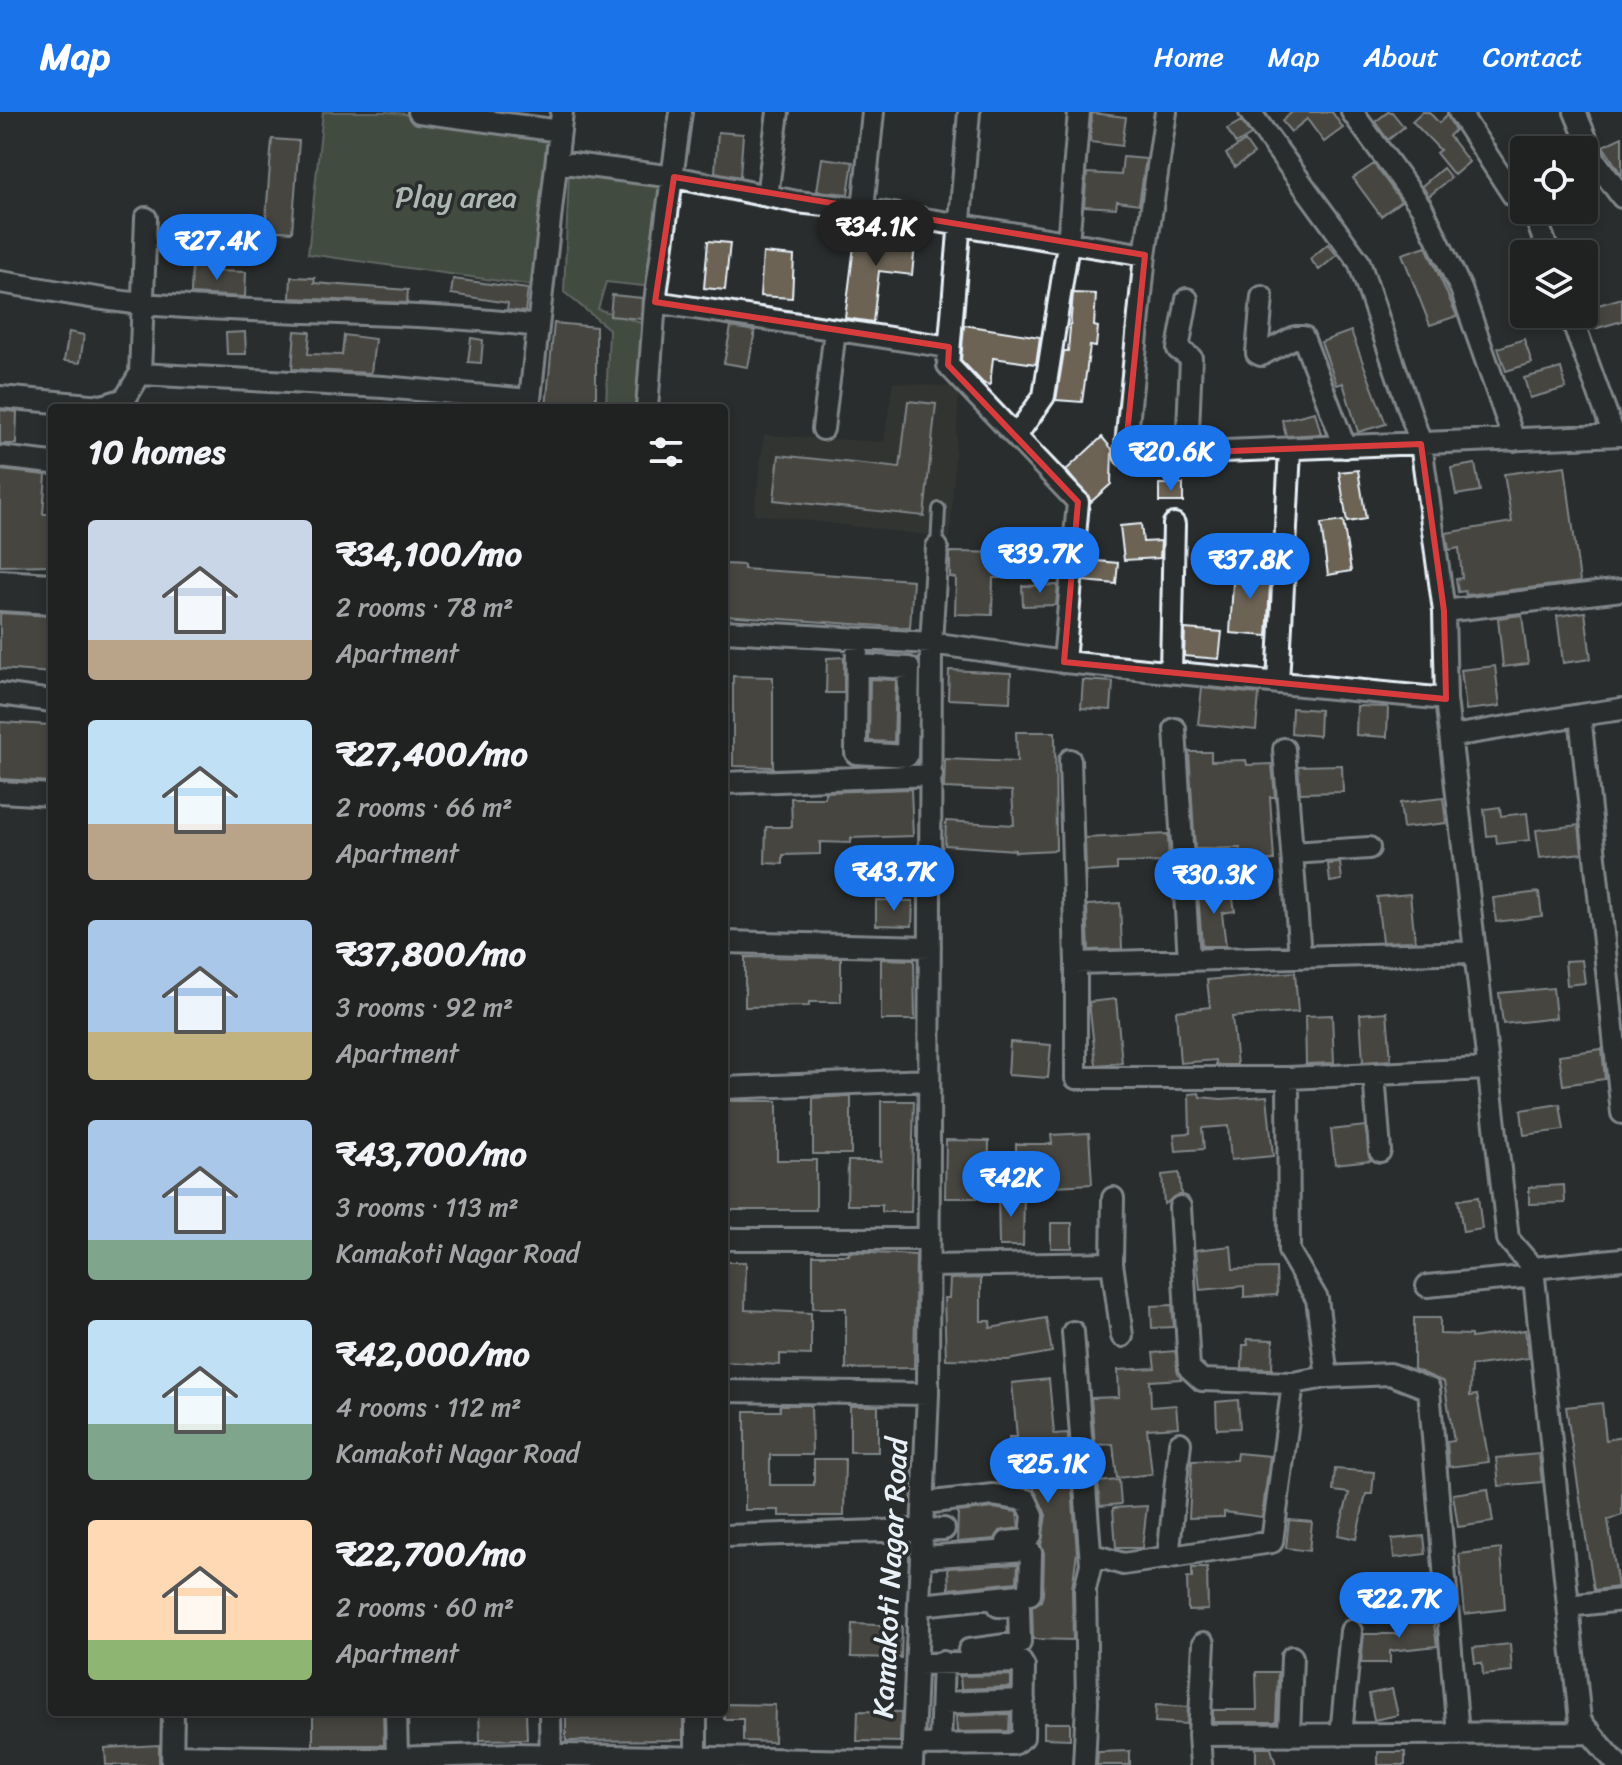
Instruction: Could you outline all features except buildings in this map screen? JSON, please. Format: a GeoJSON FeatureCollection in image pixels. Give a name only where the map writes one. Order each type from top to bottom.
{"type":"FeatureCollection","features":[{"type":"Feature","properties":{"kind":"street"},"geometry":{"type":"LineString","coordinates":[[140,374],[383,387],[529,404],[561,122],[419,112]]}},
{"type":"Feature","properties":{"kind":"street"},"geometry":{"type":"LineString","coordinates":[[647,404],[655,302],[681,112]]}},
{"type":"Feature","properties":{"kind":"street"},"geometry":{"type":"LineString","coordinates":[[767,196],[778,112]]}},
{"type":"Feature","properties":{"kind":"street"},"geometry":{"type":"LineString","coordinates":[[863,209],[873,112]]}},
{"type":"Feature","properties":{"kind":"street"},"geometry":{"type":"LineString","coordinates":[[969,112],[948,365],[1078,502],[1064,662]]}},
{"type":"Feature","properties":{"kind":"street"},"geometry":{"type":"LineString","coordinates":[[1016,436],[1044,396],[1068,244],[1079,112]]}},
{"type":"Feature","properties":{"kind":"street"},"geometry":{"type":"LineString","coordinates":[[1166,112],[1145,255],[1125,455],[1618,435],[1576,328]]}},
{"type":"Feature","properties":{"kind":"street"},"geometry":{"type":"LineString","coordinates":[[1250,112],[1359,262],[1421,444],[1444,611],[1446,699],[1486,1069],[1508,1239],[1533,1272],[1580,1721],[1618,1765]]}},
{"type":"Feature","properties":{"kind":"street"},"geometry":{"type":"LineString","coordinates":[[1352,112],[1422,208],[1461,289],[1514,440]]}},
{"type":"Feature","properties":{"kind":"street"},"geometry":{"type":"LineString","coordinates":[[1459,112],[1510,190]]}},
{"type":"Feature","properties":{"kind":"street"},"geometry":{"type":"LineString","coordinates":[[1575,112],[1582,136]]}},
{"type":"Feature","properties":{"kind":"street"},"geometry":{"type":"LineString","coordinates":[[557,162],[674,177],[767,196],[1145,255]]}},
{"type":"Feature","properties":{"kind":"street"},"geometry":{"type":"LineString","coordinates":[[1598,173],[1622,197]]}},
{"type":"Feature","properties":{"kind":"street"},"geometry":{"type":"LineString","coordinates":[[109,404],[125,399],[140,374],[146,218]]}},
{"type":"Feature","properties":{"kind":"street"},"geometry":{"type":"LineString","coordinates":[[0,282],[143,304],[380,317],[451,315],[538,326]]}},
{"type":"Feature","properties":{"kind":"street"},"geometry":{"type":"LineString","coordinates":[[1262,297],[1257,353],[1261,355],[1295,337],[1303,337],[1345,447]]}},
{"type":"Feature","properties":{"kind":"street"},"geometry":{"type":"LineString","coordinates":[[1187,299],[1178,349],[1191,358],[1187,454]]}},
{"type":"Feature","properties":{"kind":"street"},"geometry":{"type":"LineString","coordinates":[[655,302],[949,347]]}},
{"type":"Feature","properties":{"kind":"street"},"geometry":{"type":"LineString","coordinates":[[823,429],[835,330]]}},
{"type":"Feature","properties":{"kind":"street"},"geometry":{"type":"LineString","coordinates":[[0,397],[79,404]]}},
{"type":"Feature","properties":{"kind":"street"},"geometry":{"type":"LineString","coordinates":[[1278,683],[1290,450]]}},
{"type":"Feature","properties":{"kind":"street"},"geometry":{"type":"LineString","coordinates":[[0,457],[48,463]]}},
{"type":"Feature","properties":{"kind":"street"},"geometry":{"type":"LineString","coordinates":[[1171,671],[1174,524]]}},
{"type":"Feature","properties":{"kind":"street","name":"Kamakoti Nagar Road"},"geometry":{"type":"LineString","coordinates":[[912,1757],[920,1609],[933,1527],[928,1394],[928,1239],[931,643],[937,547]]}},
{"type":"Feature","properties":{"kind":"street"},"geometry":{"type":"LineString","coordinates":[[0,581],[48,584]]}},
{"type":"Feature","properties":{"kind":"street"},"geometry":{"type":"LineString","coordinates":[[1444,611],[1622,590]]}},
{"type":"Feature","properties":{"kind":"street"},"geometry":{"type":"LineString","coordinates":[[0,600],[48,603]]}},
{"type":"Feature","properties":{"kind":"street"},"geometry":{"type":"LineString","coordinates":[[728,631],[931,643],[1064,662],[1446,699]]}},
{"type":"Feature","properties":{"kind":"street"},"geometry":{"type":"LineString","coordinates":[[857,639],[857,665],[857,754],[904,756],[910,752],[908,667],[857,665]]}},
{"type":"Feature","properties":{"kind":"street"},"geometry":{"type":"LineString","coordinates":[[0,694],[48,700]]}},
{"type":"Feature","properties":{"kind":"street"},"geometry":{"type":"LineString","coordinates":[[910,696],[932,696]]}},
{"type":"Feature","properties":{"kind":"street"},"geometry":{"type":"LineString","coordinates":[[1452,736],[1622,709]]}},
{"type":"Feature","properties":{"kind":"street"},"geometry":{"type":"LineString","coordinates":[[1580,715],[1622,1113]]}},
{"type":"Feature","properties":{"kind":"street"},"geometry":{"type":"LineString","coordinates":[[910,724],[932,724]]}},
{"type":"Feature","properties":{"kind":"street"},"geometry":{"type":"LineString","coordinates":[[1175,729],[1189,960]]}},
{"type":"Feature","properties":{"kind":"street"},"geometry":{"type":"LineString","coordinates":[[1284,749],[1300,956]]}},
{"type":"Feature","properties":{"kind":"street"},"geometry":{"type":"LineString","coordinates":[[904,756],[904,777]]}},
{"type":"Feature","properties":{"kind":"street"},"geometry":{"type":"LineString","coordinates":[[1070,760],[1076,1078],[1288,1078],[1486,1069]]}},
{"type":"Feature","properties":{"kind":"street"},"geometry":{"type":"LineString","coordinates":[[728,783],[932,775]]}},
{"type":"Feature","properties":{"kind":"street"},"geometry":{"type":"LineString","coordinates":[[0,792],[48,795]]}},
{"type":"Feature","properties":{"kind":"street"},"geometry":{"type":"LineString","coordinates":[[0,802],[48,806]]}},
{"type":"Feature","properties":{"kind":"street"},"geometry":{"type":"LineString","coordinates":[[1292,853],[1369,848]]}},
{"type":"Feature","properties":{"kind":"street"},"geometry":{"type":"LineString","coordinates":[[728,942],[930,947]]}},
{"type":"Feature","properties":{"kind":"street"},"geometry":{"type":"LineString","coordinates":[[1076,963],[1474,952]]}},
{"type":"Feature","properties":{"kind":"street"},"geometry":{"type":"LineString","coordinates":[[1374,1074],[1380,1151]]}},
{"type":"Feature","properties":{"kind":"street"},"geometry":{"type":"LineString","coordinates":[[1288,1078],[1289,1251],[1317,1299],[1327,1377]]}},
{"type":"Feature","properties":{"kind":"street"},"geometry":{"type":"LineString","coordinates":[[728,1088],[929,1080]]}},
{"type":"Feature","properties":{"kind":"street"},"geometry":{"type":"LineString","coordinates":[[1113,1198],[1112,1263],[1122,1336]]}},
{"type":"Feature","properties":{"kind":"street"},"geometry":{"type":"LineString","coordinates":[[1180,1207],[1189,1368],[1194,1376],[1202,1380],[1293,1383],[1327,1377],[1390,1374],[1429,1389],[1458,1734]]}},
{"type":"Feature","properties":{"kind":"street"},"geometry":{"type":"LineString","coordinates":[[728,1239],[928,1239]]}},
{"type":"Feature","properties":{"kind":"street"},"geometry":{"type":"LineString","coordinates":[[1427,1286],[1622,1259]]}},
{"type":"Feature","properties":{"kind":"street"},"geometry":{"type":"LineString","coordinates":[[928,1266],[1112,1263]]}},
{"type":"Feature","properties":{"kind":"street"},"geometry":{"type":"LineString","coordinates":[[1073,1332],[1091,1564],[1085,1589],[1087,1703],[1084,1765]]}},
{"type":"Feature","properties":{"kind":"street"},"geometry":{"type":"LineString","coordinates":[[1091,1564],[1100,1557],[1123,1564],[1272,1542],[1293,1383]]}},
{"type":"Feature","properties":{"kind":"street","name":"Kamakoti Nagar Road"},"geometry":{"type":"LineString","coordinates":[[728,1391],[928,1394]]}},
{"type":"Feature","properties":{"kind":"street"},"geometry":{"type":"LineString","coordinates":[[1168,1558],[1180,1443]]}},
{"type":"Feature","properties":{"kind":"street"},"geometry":{"type":"LineString","coordinates":[[728,1536],[933,1527],[1031,1553],[1030,1594],[920,1609]]}},
{"type":"Feature","properties":{"kind":"street"},"geometry":{"type":"LineString","coordinates":[[1568,1606],[1622,1600]]}},
{"type":"Feature","properties":{"kind":"street"},"geometry":{"type":"LineString","coordinates":[[917,1660],[1017,1644],[1020,1640],[1017,1605],[920,1609]]}},
{"type":"Feature","properties":{"kind":"street"},"geometry":{"type":"LineString","coordinates":[[1341,1735],[1351,1631]]}},
{"type":"Feature","properties":{"kind":"street"},"geometry":{"type":"LineString","coordinates":[[1201,1765],[1199,1735],[1204,1643]]}},
{"type":"Feature","properties":{"kind":"street"},"geometry":{"type":"LineString","coordinates":[[1289,1735],[1292,1657]]}},
{"type":"Feature","properties":{"kind":"street"},"geometry":{"type":"LineString","coordinates":[[173,1716],[172,1760],[912,1757],[940,1745],[1013,1744],[1020,1741],[1023,1737],[1024,1700],[1021,1662],[917,1660]]}},
{"type":"Feature","properties":{"kind":"street"},"geometry":{"type":"LineString","coordinates":[[940,1745],[943,1662]]}},
{"type":"Feature","properties":{"kind":"street"},"geometry":{"type":"LineString","coordinates":[[942,1703],[1024,1700]]}},
{"type":"Feature","properties":{"kind":"street"},"geometry":{"type":"LineString","coordinates":[[396,1716],[397,1758]]}},
{"type":"Feature","properties":{"kind":"street"},"geometry":{"type":"LineString","coordinates":[[550,1716],[551,1760]]}},
{"type":"Feature","properties":{"kind":"street"},"geometry":{"type":"LineString","coordinates":[[696,1716],[696,1756]]}},
{"type":"Feature","properties":{"kind":"street"},"geometry":{"type":"LineString","coordinates":[[1199,1735],[1591,1733]]}},
{"type":"Feature","properties":{"kind":"lane"},"geometry":{"type":"LineString","coordinates":[[937,547],[939,509]]}},
{"type":"Feature","properties":{"kind":"highlighted area"},"geometry":{"type":"Polygon","coordinates":[[[674,177],[1145,255],[1125,455],[1421,444],[1444,611],[1446,699],[1064,662],[1078,502],[948,365],[949,347],[655,302],[674,177]]]}},
{"type":"Feature","properties":{"kind":"shaded area"},"geometry":{"type":"Polygon","coordinates":[[[893,382],[959,388],[950,538],[754,514],[764,435],[884,442],[893,382]]]}},
{"type":"Feature","properties":{"kind":"green space","name":"Play area"},"geometry":{"type":"Polygon","coordinates":[[[323,112],[387,112],[560,131],[535,286],[308,254],[323,112]]]}},
{"type":"Feature","properties":{"kind":"green space"},"geometry":{"type":"Polygon","coordinates":[[[569,174],[663,183],[652,287],[606,282],[598,309],[647,325],[637,404],[606,404],[609,329],[564,292],[569,174]]]}}]}
